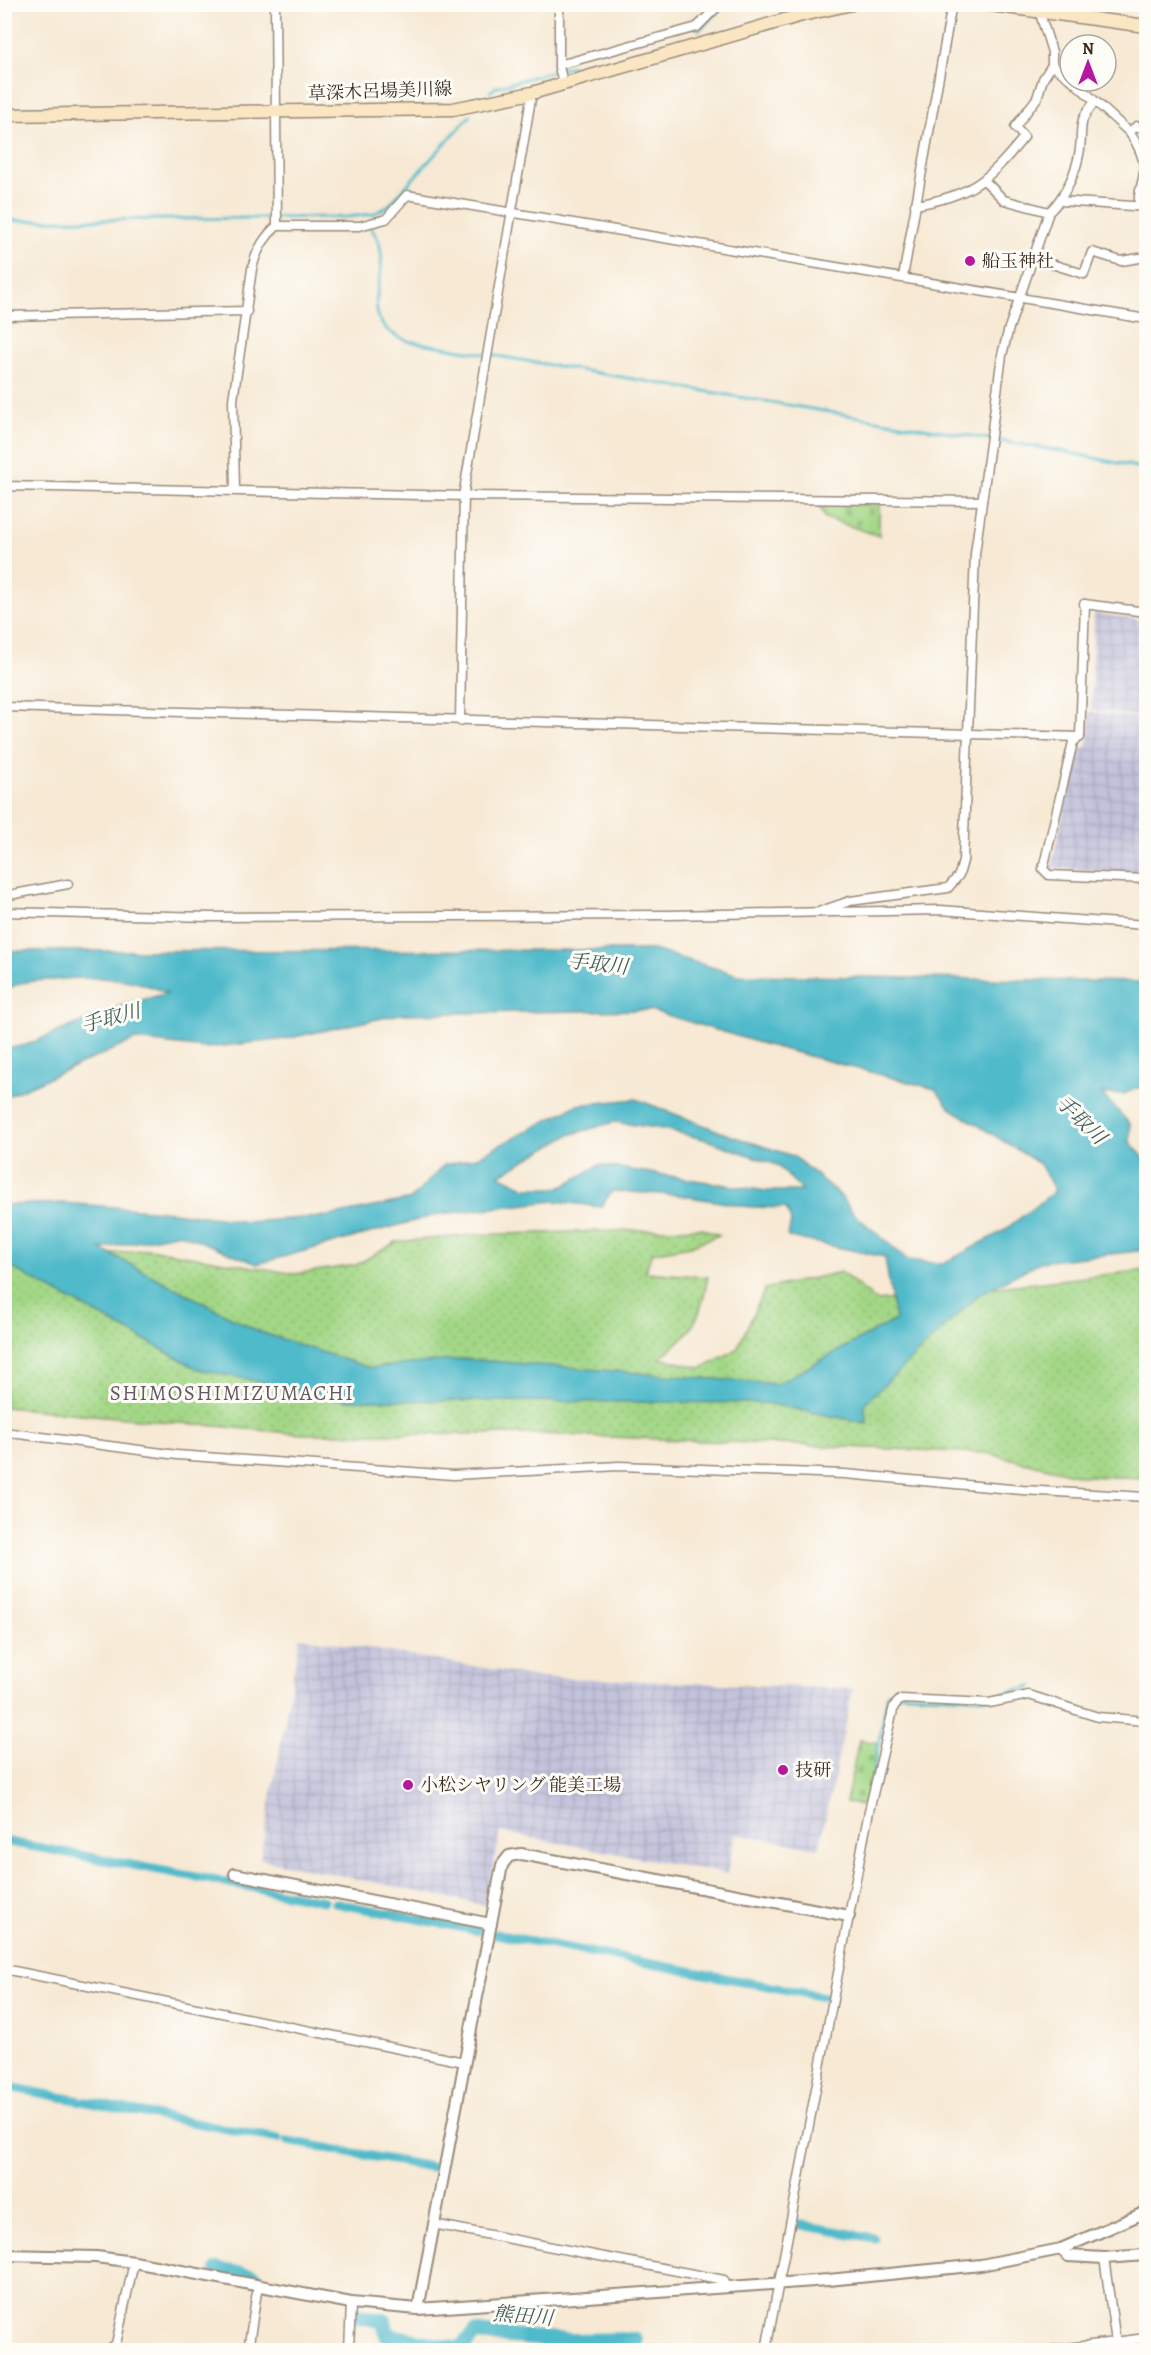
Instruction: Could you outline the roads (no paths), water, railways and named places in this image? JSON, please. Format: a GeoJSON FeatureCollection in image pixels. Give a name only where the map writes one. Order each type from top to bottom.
{"type":"FeatureCollection","features":[{"type":"Feature","properties":{"kind":"main road","name":"草深木呂場美川線"},"geometry":{"type":"LineString","coordinates":[[4,114],[453,109],[532,93],[561,72],[852,4]]}},
{"type":"Feature","properties":{"kind":"main road"},"geometry":{"type":"LineString","coordinates":[[983,4],[1038,8],[1146,27]]}},
{"type":"Feature","properties":{"kind":"street"},"geometry":{"type":"LineString","coordinates":[[235,489],[233,400],[256,254],[277,221],[275,4]]}},
{"type":"Feature","properties":{"kind":"street"},"geometry":{"type":"LineString","coordinates":[[559,4],[561,72],[697,27],[720,4]]}},
{"type":"Feature","properties":{"kind":"street"},"geometry":{"type":"LineString","coordinates":[[903,277],[952,4]]}},
{"type":"Feature","properties":{"kind":"street"},"geometry":{"type":"LineString","coordinates":[[915,205],[941,200],[985,181],[1024,137],[1015,127],[1037,98],[1043,79],[1052,65],[1052,52],[1038,8]]}},
{"type":"Feature","properties":{"kind":"street"},"geometry":{"type":"LineString","coordinates":[[1052,65],[1058,70]]}},
{"type":"Feature","properties":{"kind":"street"},"geometry":{"type":"LineString","coordinates":[[460,721],[466,496],[464,490],[532,93]]}},
{"type":"Feature","properties":{"kind":"street"},"geometry":{"type":"LineString","coordinates":[[1061,201],[1143,206],[1138,195],[1144,170],[1135,140],[1085,93]]}},
{"type":"Feature","properties":{"kind":"street"},"geometry":{"type":"LineString","coordinates":[[820,912],[850,901],[948,888],[955,882],[963,861],[973,581],[989,440],[1002,355],[1049,212],[1061,201],[1080,150],[1082,117],[1095,102]]}},
{"type":"Feature","properties":{"kind":"street"},"geometry":{"type":"LineString","coordinates":[[1129,132],[1137,126],[1146,131]]}},
{"type":"Feature","properties":{"kind":"street"},"geometry":{"type":"LineString","coordinates":[[985,181],[1004,200],[1049,212]]}},
{"type":"Feature","properties":{"kind":"street"},"geometry":{"type":"LineString","coordinates":[[277,221],[359,226],[386,219],[408,195],[1146,319]]}},
{"type":"Feature","properties":{"kind":"street"},"geometry":{"type":"LineString","coordinates":[[1032,258],[1084,274],[1092,252],[1121,261],[1146,256]]}},
{"type":"Feature","properties":{"kind":"street"},"geometry":{"type":"LineString","coordinates":[[4,316],[247,311]]}},
{"type":"Feature","properties":{"kind":"street"},"geometry":{"type":"LineString","coordinates":[[4,486],[235,489],[466,496],[982,501]]}},
{"type":"Feature","properties":{"kind":"street"},"geometry":{"type":"LineString","coordinates":[[1080,737],[1084,604],[1146,612]]}},
{"type":"Feature","properties":{"kind":"street"},"geometry":{"type":"LineString","coordinates":[[4,706],[460,721],[1080,737]]}},
{"type":"Feature","properties":{"kind":"street"},"geometry":{"type":"LineString","coordinates":[[1080,737],[1073,742],[1043,869],[1049,875],[1146,879]]}},
{"type":"Feature","properties":{"kind":"street"},"geometry":{"type":"LineString","coordinates":[[4,896],[68,884]]}},
{"type":"Feature","properties":{"kind":"street"},"geometry":{"type":"LineString","coordinates":[[4,912],[222,917],[940,910],[1146,925]]}},
{"type":"Feature","properties":{"kind":"street"},"geometry":{"type":"LineString","coordinates":[[4,1432],[177,1455],[453,1475],[619,1466],[845,1474],[1022,1490],[1146,1497]]}},
{"type":"Feature","properties":{"kind":"street"},"geometry":{"type":"LineString","coordinates":[[766,2350],[777,2283],[804,2161],[871,1799],[894,1706],[901,1699],[989,1703],[1029,1695],[1098,1717],[1146,1721]]}},
{"type":"Feature","properties":{"kind":"street"},"geometry":{"type":"LineString","coordinates":[[418,2309],[502,1865],[509,1856],[521,1854],[849,1916]]}},
{"type":"Feature","properties":{"kind":"street"},"geometry":{"type":"LineString","coordinates":[[235,1874],[491,1924]]}},
{"type":"Feature","properties":{"kind":"street"},"geometry":{"type":"LineString","coordinates":[[4,1969],[464,2062]]}},
{"type":"Feature","properties":{"kind":"street"},"geometry":{"type":"LineString","coordinates":[[4,2254],[87,2257],[134,2262],[351,2303],[418,2309],[865,2277],[981,2265],[1061,2248],[1096,2236],[1146,2212]]}},
{"type":"Feature","properties":{"kind":"street"},"geometry":{"type":"LineString","coordinates":[[433,2224],[724,2280],[726,2286]]}},
{"type":"Feature","properties":{"kind":"street"},"geometry":{"type":"LineString","coordinates":[[1061,2248],[1068,2256],[1104,2258],[1146,2255]]}},
{"type":"Feature","properties":{"kind":"street"},"geometry":{"type":"LineString","coordinates":[[1104,2258],[1116,2342]]}},
{"type":"Feature","properties":{"kind":"street"},"geometry":{"type":"LineString","coordinates":[[108,2350],[116,2344],[134,2262]]}},
{"type":"Feature","properties":{"kind":"street"},"geometry":{"type":"LineString","coordinates":[[248,2350],[258,2285]]}},
{"type":"Feature","properties":{"kind":"street"},"geometry":{"type":"LineString","coordinates":[[349,2350],[351,2303]]}},
{"type":"Feature","properties":{"kind":"street"},"geometry":{"type":"LineString","coordinates":[[1052,2350],[1146,2338]]}},
{"type":"Feature","properties":{"kind":"water","name":"手取川"},"geometry":{"type":"Polygon","coordinates":[[[653,950],[739,975],[1146,982],[1146,1085],[1123,1094],[1102,1094],[1130,1124],[1130,1142],[1146,1160],[1146,1250],[1040,1262],[978,1295],[864,1404],[867,1423],[765,1403],[345,1400],[198,1369],[5,1264],[5,1205],[64,1203],[174,1212],[247,1222],[330,1216],[411,1199],[444,1165],[475,1158],[577,1105],[636,1099],[729,1135],[793,1156],[839,1194],[854,1214],[908,1260],[943,1264],[1003,1231],[1055,1191],[1040,1164],[950,1108],[935,1089],[763,1044],[650,1010],[401,1014],[285,1039],[205,1048],[135,1040],[5,1097],[5,1049],[26,1045],[121,1006],[167,993],[125,980],[97,978],[28,982],[5,991],[5,951],[653,950]],[[614,1122],[569,1135],[499,1175],[526,1188],[560,1188],[599,1165],[766,1191],[803,1191],[777,1165],[707,1140],[663,1129],[614,1122]],[[612,1191],[601,1207],[554,1201],[440,1214],[257,1264],[180,1233],[101,1249],[257,1331],[370,1368],[463,1359],[777,1384],[895,1320],[885,1257],[788,1237],[791,1221],[786,1208],[750,1207],[678,1195],[612,1191]]]}},
{"type":"Feature","properties":{"kind":"waterway"},"geometry":{"type":"LineString","coordinates":[[699,30],[726,4]]}},
{"type":"Feature","properties":{"kind":"waterway"},"geometry":{"type":"LineString","coordinates":[[490,92],[496,87],[572,66]]}},
{"type":"Feature","properties":{"kind":"waterway"},"geometry":{"type":"LineString","coordinates":[[4,221],[347,217],[373,214],[388,206],[470,116]]}},
{"type":"Feature","properties":{"kind":"waterway"},"geometry":{"type":"LineString","coordinates":[[371,228],[379,244],[382,260],[376,306],[379,319],[389,331],[408,341],[1066,452],[1146,469]]}},
{"type":"Feature","properties":{"kind":"waterway"},"geometry":{"type":"LineString","coordinates":[[868,1799],[888,1693],[987,1698],[1032,1686]]}},
{"type":"Feature","properties":{"kind":"waterway"},"geometry":{"type":"LineString","coordinates":[[4,1841],[324,1901]]}},
{"type":"Feature","properties":{"kind":"waterway"},"geometry":{"type":"LineString","coordinates":[[335,1903],[480,1931]]}},
{"type":"Feature","properties":{"kind":"waterway"},"geometry":{"type":"LineString","coordinates":[[495,1934],[830,1998]]}},
{"type":"Feature","properties":{"kind":"waterway"},"geometry":{"type":"LineString","coordinates":[[4,2086],[278,2139]]}},
{"type":"Feature","properties":{"kind":"waterway"},"geometry":{"type":"LineString","coordinates":[[288,2141],[431,2167]]}},
{"type":"Feature","properties":{"kind":"waterway"},"geometry":{"type":"LineString","coordinates":[[796,2224],[874,2238]]}},
{"type":"Feature","properties":{"kind":"waterway","name":"熊田川"},"geometry":{"type":"LineString","coordinates":[[218,2270],[255,2277]]}},
{"type":"Feature","properties":{"kind":"waterway","name":"熊田川"},"geometry":{"type":"LineString","coordinates":[[356,2315],[384,2321],[387,2335],[459,2350],[475,2333],[570,2341],[635,2340]]}},
{"type":"Feature","properties":{"kind":"waterway"},"geometry":{"type":"LineString","coordinates":[[635,2340],[647,2350]]}},
{"type":"Feature","properties":{"kind":"place","name":"船玉神社"},"geometry":{"type":"Point","coordinates":[970,261]}},
{"type":"Feature","properties":{"kind":"place","name":"技研"},"geometry":{"type":"Point","coordinates":[783,1770]}},
{"type":"Feature","properties":{"kind":"place","name":"小松シヤリング 能美工場"},"geometry":{"type":"Point","coordinates":[408,1785]}},
{"type":"Feature","properties":{"kind":"district","name":"SHIMOSHIMIZUMACHI"},"geometry":{"type":"Point","coordinates":[232,1393]}}]}
